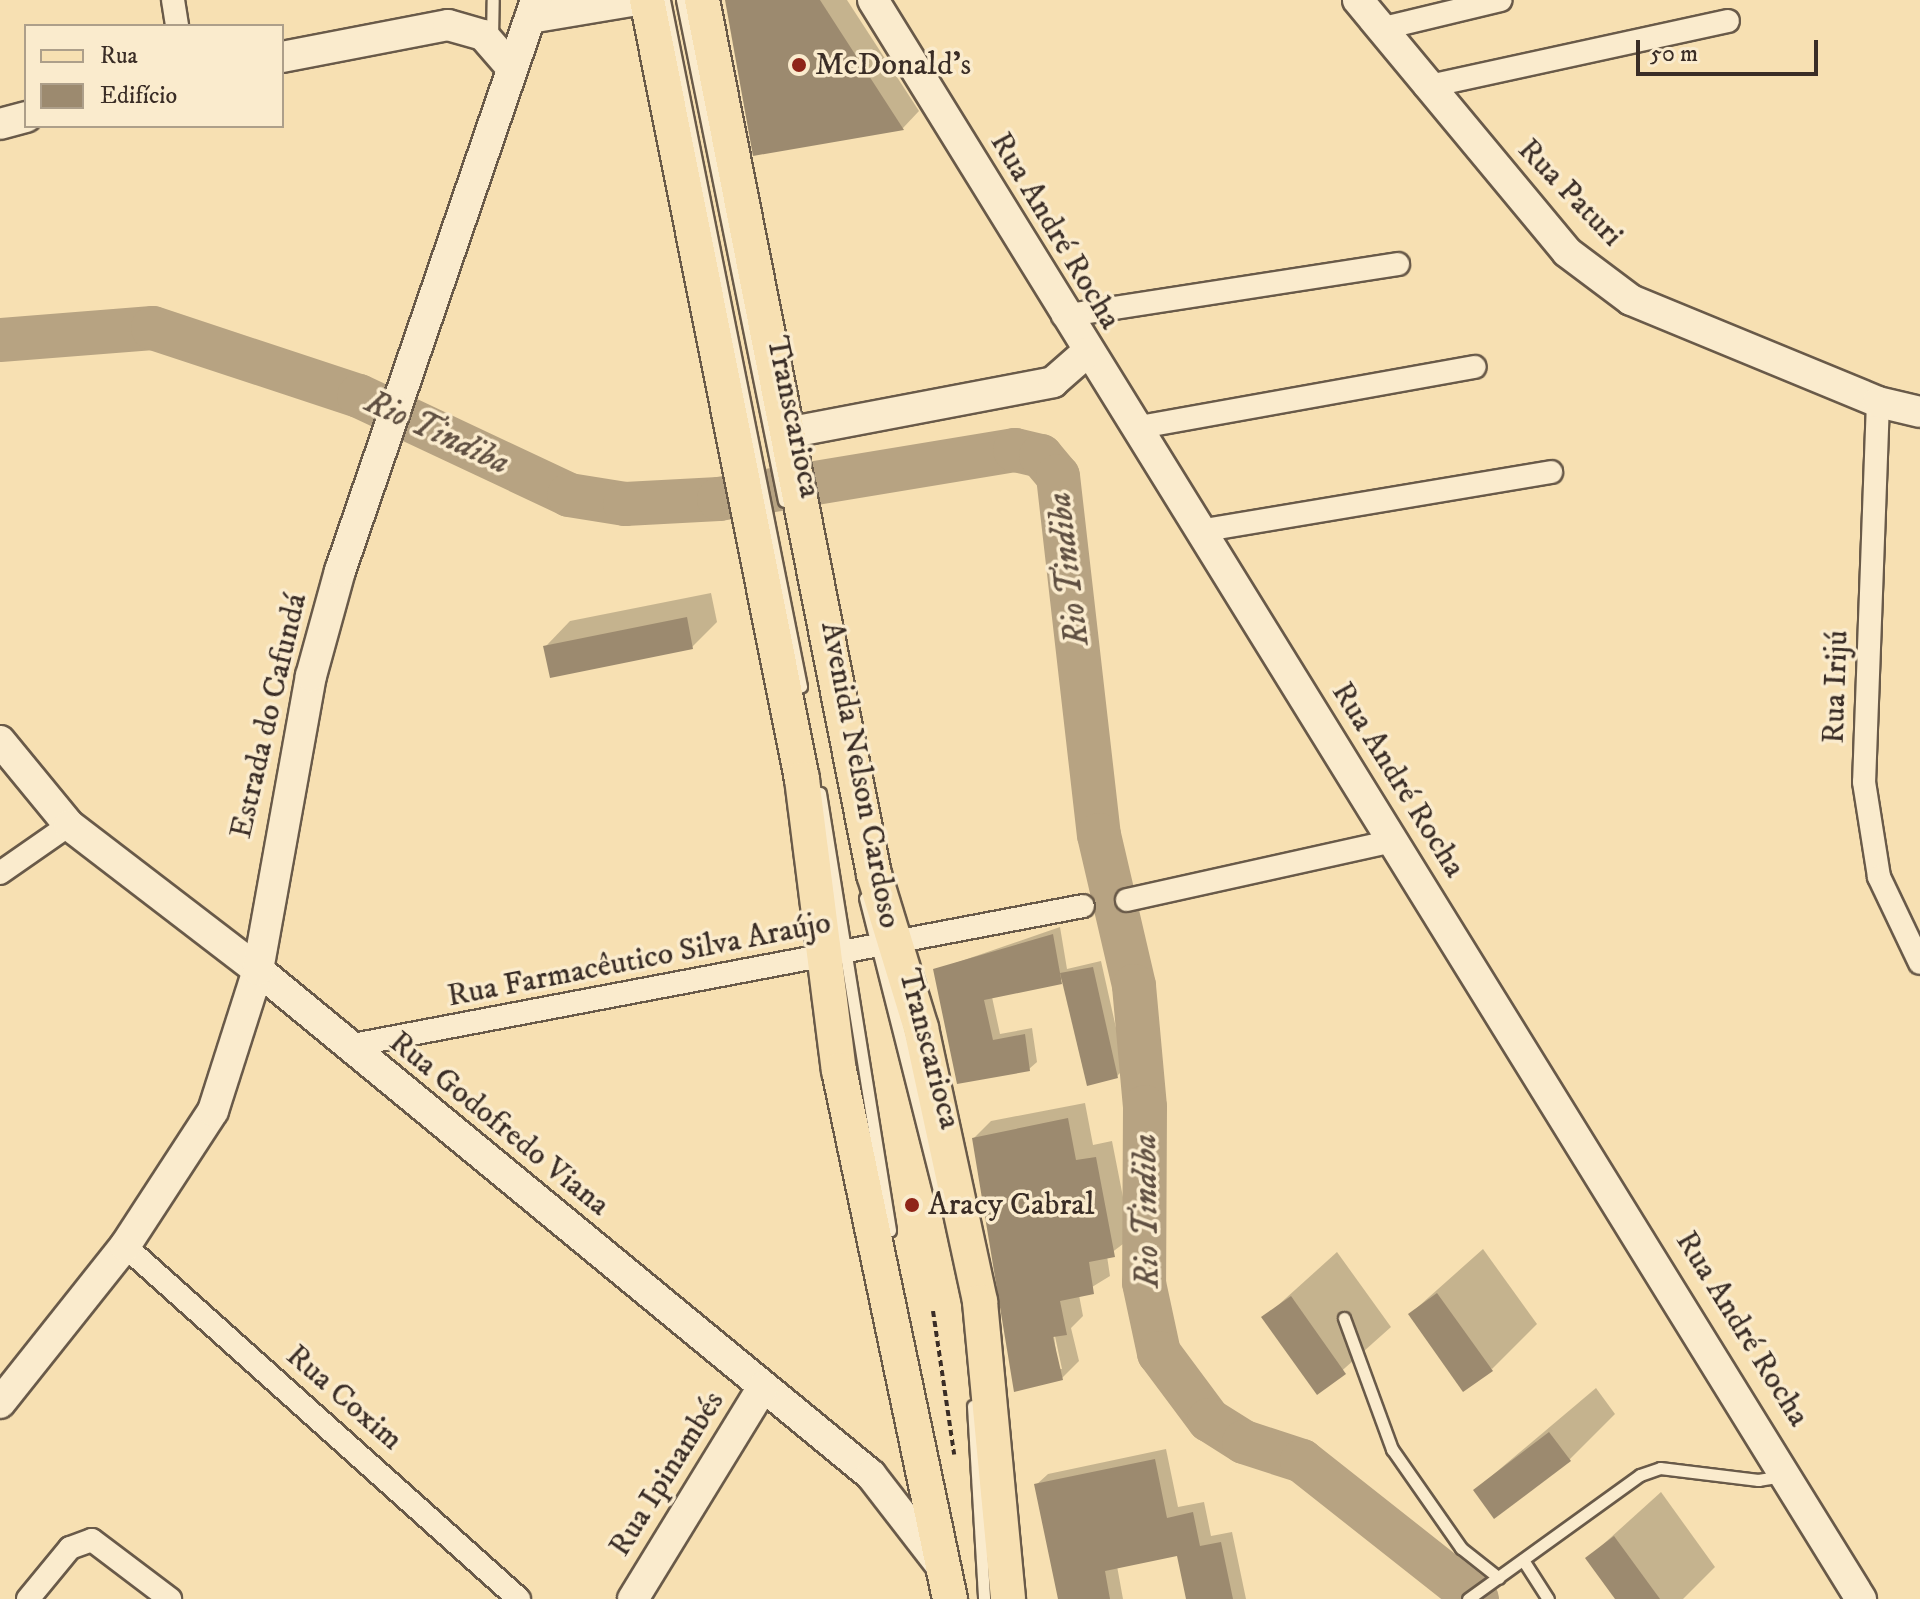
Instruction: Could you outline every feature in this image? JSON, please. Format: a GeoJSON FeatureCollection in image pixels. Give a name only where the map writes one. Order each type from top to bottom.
{"type":"FeatureCollection","features":[{"type":"Feature","properties":{"kind":"main road"},"geometry":{"type":"LineString","coordinates":[[533,9],[638,0]]}},
{"type":"Feature","properties":{"kind":"main road","name":"Avenida Nelson Cardoso"},"geometry":{"type":"LineString","coordinates":[[647,0],[874,874],[884,945],[924,1041],[980,1302],[1008,1599]]}},
{"type":"Feature","properties":{"kind":"main road","name":"Avenida Nelson Cardoso"},"geometry":{"type":"LineString","coordinates":[[702,0],[792,432],[774,491],[838,955],[839,1070],[947,1585]]}},
{"type":"Feature","properties":{"kind":"main road","name":"Rua André Rocha"},"geometry":{"type":"LineString","coordinates":[[873,0],[1086,353],[1791,1475],[1861,1599]]}},
{"type":"Feature","properties":{"kind":"main road","name":"Rua Paturi"},"geometry":{"type":"LineString","coordinates":[[1358,0],[1425,87],[1567,252],[1631,300],[1878,402],[1920,412]]}},
{"type":"Feature","properties":{"kind":"main road","name":"Estrada do Cafundá"},"geometry":{"type":"LineString","coordinates":[[0,1403],[125,1246],[213,1111],[258,970],[311,676],[501,55],[533,9]]}},
{"type":"Feature","properties":{"kind":"main road"},"geometry":{"type":"LineString","coordinates":[[284,57],[422,26],[466,27],[501,55]]}},
{"type":"Feature","properties":{"kind":"main road"},"geometry":{"type":"LineString","coordinates":[[0,124],[24,118]]}},
{"type":"Feature","properties":{"kind":"main road"},"geometry":{"type":"LineString","coordinates":[[792,432],[1053,382],[1086,353]]}},
{"type":"Feature","properties":{"kind":"main road","name":"Rua Godofredo Viana"},"geometry":{"type":"LineString","coordinates":[[0,741],[69,825],[258,970],[884,1488],[947,1585]]}},
{"type":"Feature","properties":{"kind":"main road","name":"Rua Ipinambés"},"geometry":{"type":"LineString","coordinates":[[633,1599],[763,1387]]}},
{"type":"Feature","properties":{"kind":"street"},"geometry":{"type":"LineString","coordinates":[[173,0],[177,24]]}},
{"type":"Feature","properties":{"kind":"street"},"geometry":{"type":"LineString","coordinates":[[1380,29],[1501,0]]}},
{"type":"Feature","properties":{"kind":"street"},"geometry":{"type":"LineString","coordinates":[[1425,87],[1728,21]]}},
{"type":"Feature","properties":{"kind":"street"},"geometry":{"type":"LineString","coordinates":[[1063,316],[1398,264]]}},
{"type":"Feature","properties":{"kind":"street"},"geometry":{"type":"LineString","coordinates":[[1135,428],[1475,367]]}},
{"type":"Feature","properties":{"kind":"street","name":"Rua Irijú"},"geometry":{"type":"LineString","coordinates":[[1878,402],[1864,782],[1879,877],[1920,963]]}},
{"type":"Feature","properties":{"kind":"street"},"geometry":{"type":"LineString","coordinates":[[1199,531],[1551,472]]}},
{"type":"Feature","properties":{"kind":"street"},"geometry":{"type":"LineString","coordinates":[[0,873],[69,825]]}},
{"type":"Feature","properties":{"kind":"street"},"geometry":{"type":"LineString","coordinates":[[1127,900],[1394,841]]}},
{"type":"Feature","properties":{"kind":"street","name":"Rua Farmacêutico Silva Araújo"},"geometry":{"type":"LineString","coordinates":[[348,1046],[1083,906]]}},
{"type":"Feature","properties":{"kind":"street","name":"Rua Coxim"},"geometry":{"type":"LineString","coordinates":[[125,1246],[519,1599]]}},
{"type":"Feature","properties":{"kind":"street"},"geometry":{"type":"LineString","coordinates":[[28,1599],[70,1548],[92,1540],[170,1599]]}},
{"type":"Feature","properties":{"kind":"lane"},"geometry":{"type":"LineString","coordinates":[[493,0],[501,55]]}},
{"type":"Feature","properties":{"kind":"lane","name":"Transcarioca"},"geometry":{"type":"LineString","coordinates":[[664,0],[774,491]]}},
{"type":"Feature","properties":{"kind":"lane","name":"Transcarioca"},"geometry":{"type":"LineString","coordinates":[[682,0],[774,491],[804,705]]}},
{"type":"Feature","properties":{"kind":"lane","name":"Transcarioca"},"geometry":{"type":"LineString","coordinates":[[807,720],[838,955],[893,1246]]}},
{"type":"Feature","properties":{"kind":"lane","name":"Transcarioca"},"geometry":{"type":"LineString","coordinates":[[884,945],[961,1291]]}},
{"type":"Feature","properties":{"kind":"lane"},"geometry":{"type":"LineString","coordinates":[[964,1305],[984,1599]]}},
{"type":"Feature","properties":{"kind":"lane"},"geometry":{"type":"LineString","coordinates":[[1344,1318],[1392,1449],[1461,1548],[1494,1582]]}},
{"type":"Feature","properties":{"kind":"lane"},"geometry":{"type":"LineString","coordinates":[[935,1447],[966,1599]]}},
{"type":"Feature","properties":{"kind":"lane"},"geometry":{"type":"LineString","coordinates":[[1468,1599],[1660,1468],[1758,1480],[1791,1475]]}},
{"type":"Feature","properties":{"kind":"lane"},"geometry":{"type":"LineString","coordinates":[[1523,1560],[1548,1599]]}},
{"type":"Feature","properties":{"kind":"path"},"geometry":{"type":"LineString","coordinates":[[933,1311],[954,1454]]}},
{"type":"Feature","properties":{"kind":"building","name":"McDonald's"},"geometry":{"type":"Polygon","coordinates":[[[725,0],[820,0],[904,130],[753,156],[725,0]]]}},
{"type":"Feature","properties":{"kind":"building"},"geometry":{"type":"Polygon","coordinates":[[[687,617],[693,649],[550,678],[543,646],[687,617]]]}},
{"type":"Feature","properties":{"kind":"building"},"geometry":{"type":"Polygon","coordinates":[[[1053,934],[1062,984],[984,1000],[993,1040],[1025,1034],[1030,1071],[957,1084],[933,969],[1053,934]]]}},
{"type":"Feature","properties":{"kind":"building"},"geometry":{"type":"Polygon","coordinates":[[[1093,967],[1118,1078],[1087,1086],[1060,973],[1093,967]]]}},
{"type":"Feature","properties":{"kind":"building"},"geometry":{"type":"Polygon","coordinates":[[[1068,1118],[1076,1160],[1096,1157],[1115,1257],[1089,1262],[1094,1294],[1060,1301],[1067,1335],[1053,1337],[1063,1380],[1014,1392],[972,1138],[1068,1118]]]}},
{"type":"Feature","properties":{"kind":"building"},"geometry":{"type":"Polygon","coordinates":[[[1437,1293],[1493,1371],[1463,1392],[1408,1314],[1437,1293]]]}},
{"type":"Feature","properties":{"kind":"building"},"geometry":{"type":"Polygon","coordinates":[[[1291,1296],[1346,1374],[1317,1395],[1261,1317],[1291,1296]]]}},
{"type":"Feature","properties":{"kind":"building"},"geometry":{"type":"Polygon","coordinates":[[[1549,1432],[1571,1461],[1494,1519],[1473,1490],[1549,1432]]]}},
{"type":"Feature","properties":{"kind":"building"},"geometry":{"type":"Polygon","coordinates":[[[1155,1459],[1167,1518],[1193,1512],[1200,1546],[1221,1542],[1233,1599],[1186,1599],[1177,1556],[1105,1571],[1110,1599],[1058,1599],[1034,1484],[1155,1459]]]}},
{"type":"Feature","properties":{"kind":"building"},"geometry":{"type":"Polygon","coordinates":[[[1614,1536],[1660,1599],[1615,1599],[1585,1558],[1614,1536]]]}},
{"type":"Feature","properties":{"kind":"waterway","name":"Rio Tindiba"},"geometry":{"type":"LineString","coordinates":[[0,340],[153,328],[359,396],[569,495],[625,504],[719,499],[1015,450],[1041,456],[1058,476],[1099,835],[1134,986],[1145,1107],[1144,1283],[1159,1353],[1209,1420],[1244,1442],[1302,1461],[1477,1599]]}},
{"type":"Feature","properties":{"kind":"place","name":"McDonald's"},"geometry":{"type":"Point","coordinates":[799,65]}},
{"type":"Feature","properties":{"kind":"place","name":"Aracy Cabral"},"geometry":{"type":"Point","coordinates":[912,1205]}}]}
